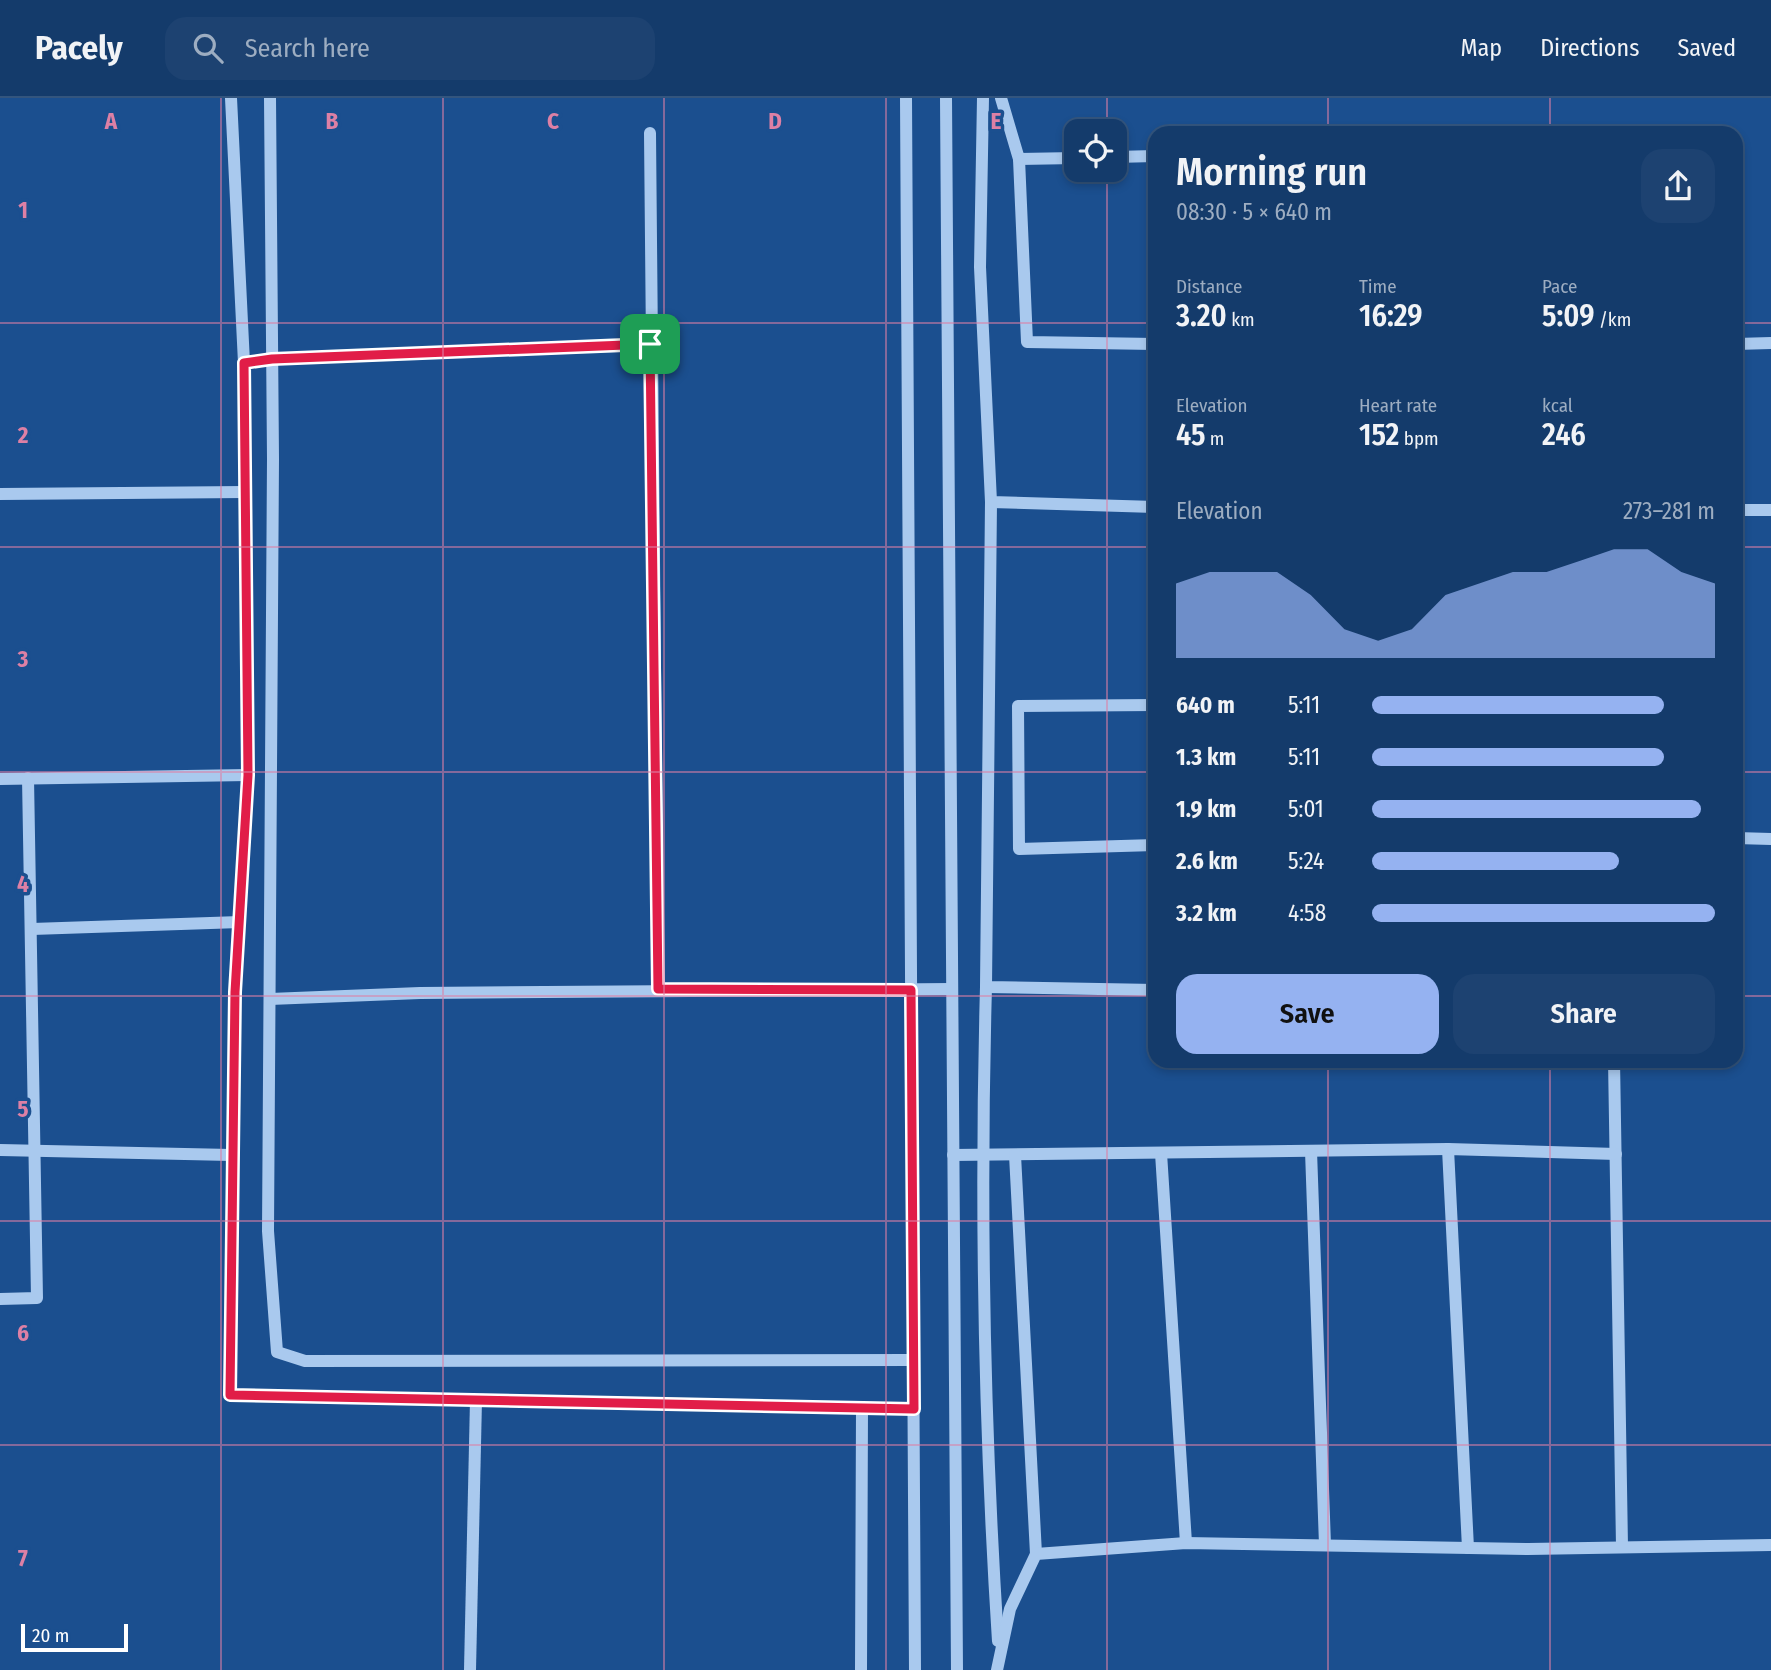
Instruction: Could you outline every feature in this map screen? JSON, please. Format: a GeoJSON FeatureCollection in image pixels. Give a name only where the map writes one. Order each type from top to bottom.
{"type":"FeatureCollection","features":[{"type":"Feature","properties":{"kind":"street"},"geometry":{"type":"LineString","coordinates":[[231,98],[244,363],[248,775],[231,1155],[230,1395],[914,1409]]}},
{"type":"Feature","properties":{"kind":"street"},"geometry":{"type":"LineString","coordinates":[[270,98],[272,359],[268,1231],[276,1352],[305,1361],[913,1360]]}},
{"type":"Feature","properties":{"kind":"street"},"geometry":{"type":"LineString","coordinates":[[906,98],[915,1670]]}},
{"type":"Feature","properties":{"kind":"street"},"geometry":{"type":"LineString","coordinates":[[946,98],[957,1670]]}},
{"type":"Feature","properties":{"kind":"street"},"geometry":{"type":"LineString","coordinates":[[983,98],[979,267],[991,502],[982,1155],[992,1545],[999,1652]]}},
{"type":"Feature","properties":{"kind":"street"},"geometry":{"type":"LineString","coordinates":[[1001,98],[1019,159],[1027,342],[1148,344]]}},
{"type":"Feature","properties":{"kind":"street"},"geometry":{"type":"LineString","coordinates":[[650,134],[658,989]]}},
{"type":"Feature","properties":{"kind":"street"},"geometry":{"type":"LineString","coordinates":[[1127,157],[1148,156]]}},
{"type":"Feature","properties":{"kind":"street"},"geometry":{"type":"LineString","coordinates":[[1019,159],[1064,158]]}},
{"type":"Feature","properties":{"kind":"street"},"geometry":{"type":"LineString","coordinates":[[1743,344],[1771,343]]}},
{"type":"Feature","properties":{"kind":"street"},"geometry":{"type":"LineString","coordinates":[[244,363],[272,359],[650,344]]}},
{"type":"Feature","properties":{"kind":"street"},"geometry":{"type":"LineString","coordinates":[[0,494],[244,492]]}},
{"type":"Feature","properties":{"kind":"street"},"geometry":{"type":"LineString","coordinates":[[991,502],[1148,508]]}},
{"type":"Feature","properties":{"kind":"street"},"geometry":{"type":"LineString","coordinates":[[1743,510],[1771,510]]}},
{"type":"Feature","properties":{"kind":"street"},"geometry":{"type":"LineString","coordinates":[[1148,705],[1018,706],[1019,849],[1148,845]]}},
{"type":"Feature","properties":{"kind":"street"},"geometry":{"type":"LineString","coordinates":[[0,779],[248,775]]}},
{"type":"Feature","properties":{"kind":"street"},"geometry":{"type":"LineString","coordinates":[[0,1299],[37,1298],[28,778]]}},
{"type":"Feature","properties":{"kind":"street"},"geometry":{"type":"LineString","coordinates":[[1743,838],[1771,839]]}},
{"type":"Feature","properties":{"kind":"street"},"geometry":{"type":"LineString","coordinates":[[32,929],[240,922]]}},
{"type":"Feature","properties":{"kind":"street"},"geometry":{"type":"LineString","coordinates":[[986,987],[1148,990]]}},
{"type":"Feature","properties":{"kind":"street"},"geometry":{"type":"LineString","coordinates":[[270,999],[420,993],[658,989],[952,989]]}},
{"type":"Feature","properties":{"kind":"street"},"geometry":{"type":"LineString","coordinates":[[1614,1068],[1622,1547]]}},
{"type":"Feature","properties":{"kind":"street"},"geometry":{"type":"LineString","coordinates":[[953,1155],[1448,1149],[1616,1154]]}},
{"type":"Feature","properties":{"kind":"street"},"geometry":{"type":"LineString","coordinates":[[1448,1149],[1468,1548]]}},
{"type":"Feature","properties":{"kind":"street"},"geometry":{"type":"LineString","coordinates":[[0,1150],[231,1155]]}},
{"type":"Feature","properties":{"kind":"street"},"geometry":{"type":"LineString","coordinates":[[1311,1151],[1325,1545]]}},
{"type":"Feature","properties":{"kind":"street"},"geometry":{"type":"LineString","coordinates":[[1161,1153],[1186,1543]]}},
{"type":"Feature","properties":{"kind":"street"},"geometry":{"type":"LineString","coordinates":[[997,1670],[1010,1609],[1036,1554],[1015,1155]]}},
{"type":"Feature","properties":{"kind":"street"},"geometry":{"type":"LineString","coordinates":[[470,1670],[477,1400]]}},
{"type":"Feature","properties":{"kind":"street"},"geometry":{"type":"LineString","coordinates":[[860,1670],[862,1408]]}},
{"type":"Feature","properties":{"kind":"street"},"geometry":{"type":"LineString","coordinates":[[1036,1554],[1186,1543],[1468,1548],[1771,1545]]}},
{"type":"Feature","properties":{"kind":"route"},"geometry":{"type":"LineString","coordinates":[[650,344],[658,989],[911,990],[914,1409],[230,1395],[235,992],[248,775],[244,363],[272,359],[650,344]]}}]}
